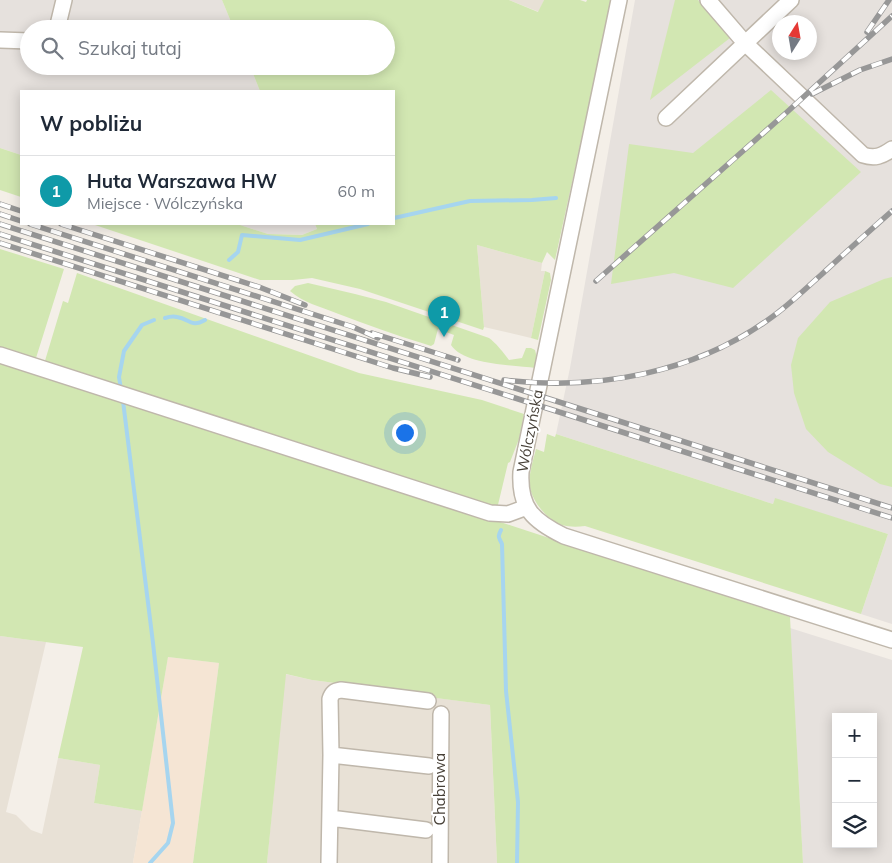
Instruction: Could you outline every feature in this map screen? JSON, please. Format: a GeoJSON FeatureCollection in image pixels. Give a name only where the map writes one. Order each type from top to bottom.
{"type":"FeatureCollection","features":[{"type":"Feature","properties":{"kind":"street"},"geometry":{"type":"LineString","coordinates":[[59,20],[64,0]]}},
{"type":"Feature","properties":{"kind":"street","name":"Wólczyńska"},"geometry":{"type":"LineString","coordinates":[[619,0],[521,472],[520,486],[523,500],[535,518],[548,528],[564,536],[892,640]]}},
{"type":"Feature","properties":{"kind":"street"},"geometry":{"type":"LineString","coordinates":[[708,0],[745,43],[863,155],[871,157],[883,155],[892,149]]}},
{"type":"Feature","properties":{"kind":"street"},"geometry":{"type":"LineString","coordinates":[[666,118],[791,0]]}},
{"type":"Feature","properties":{"kind":"street"},"geometry":{"type":"LineString","coordinates":[[0,40],[20,41]]}},
{"type":"Feature","properties":{"kind":"street"},"geometry":{"type":"LineString","coordinates":[[0,356],[490,513],[508,514],[527,507]]}},
{"type":"Feature","properties":{"kind":"street"},"geometry":{"type":"LineString","coordinates":[[329,863],[330,699],[332,693],[341,690],[428,701]]}},
{"type":"Feature","properties":{"kind":"street","name":"Chabrowa"},"geometry":{"type":"LineString","coordinates":[[440,863],[441,714]]}},
{"type":"Feature","properties":{"kind":"street"},"geometry":{"type":"LineString","coordinates":[[331,755],[429,766]]}},
{"type":"Feature","properties":{"kind":"street"},"geometry":{"type":"LineString","coordinates":[[330,818],[426,830]]}},
{"type":"Feature","properties":{"kind":"shaded area"},"geometry":{"type":"Polygon","coordinates":[[[0,0],[222,0],[230,20],[20,20],[20,75],[254,75],[260,90],[20,90],[20,155],[0,148],[0,0]]]}},
{"type":"Feature","properties":{"kind":"shaded area"},"geometry":{"type":"Polygon","coordinates":[[[509,0],[544,0],[539,12],[509,0]]]}},
{"type":"Feature","properties":{"kind":"shaded area"},"geometry":{"type":"Polygon","coordinates":[[[635,0],[892,0],[892,624],[861,614],[888,534],[775,499],[773,504],[556,434],[570,368],[635,0]]]}},
{"type":"Feature","properties":{"kind":"shaded area"},"geometry":{"type":"Polygon","coordinates":[[[240,225],[315,225],[317,229],[302,235],[268,234],[240,225]]]}},
{"type":"Feature","properties":{"kind":"shaded area"},"geometry":{"type":"Polygon","coordinates":[[[477,245],[542,263],[541,271],[545,271],[531,338],[484,327],[477,245]]]}},
{"type":"Feature","properties":{"kind":"shaded area"},"geometry":{"type":"Polygon","coordinates":[[[790,628],[892,660],[892,863],[803,863],[790,628]]]}},
{"type":"Feature","properties":{"kind":"shaded area"},"geometry":{"type":"Polygon","coordinates":[[[0,636],[46,642],[6,812],[16,815],[31,830],[42,834],[58,758],[100,765],[94,803],[142,811],[133,863],[0,863],[0,636]]]}},
{"type":"Feature","properties":{"kind":"shaded area"},"geometry":{"type":"Polygon","coordinates":[[[168,657],[219,663],[193,863],[133,863],[168,657]]]}},
{"type":"Feature","properties":{"kind":"shaded area"},"geometry":{"type":"Polygon","coordinates":[[[285,674],[312,680],[490,705],[497,863],[267,863],[285,674]]]}},
{"type":"Feature","properties":{"kind":"green space"},"geometry":{"type":"Polygon","coordinates":[[[222,0],[509,0],[538,12],[544,0],[580,0],[586,2],[587,0],[612,0],[555,260],[547,252],[542,263],[477,245],[483,330],[360,289],[312,278],[260,280],[95,225],[240,225],[268,234],[302,235],[317,229],[315,225],[395,225],[395,90],[260,90],[254,75],[395,75],[395,20],[230,20],[222,0]]]}},
{"type":"Feature","properties":{"kind":"green space"},"geometry":{"type":"Polygon","coordinates":[[[675,0],[698,0],[730,38],[650,100],[675,0]]]}},
{"type":"Feature","properties":{"kind":"green space"},"geometry":{"type":"Polygon","coordinates":[[[771,90],[861,172],[733,288],[674,273],[611,284],[629,144],[693,153],[771,90]]]}},
{"type":"Feature","properties":{"kind":"green space"},"geometry":{"type":"Polygon","coordinates":[[[0,148],[20,155],[20,197],[0,190],[0,148]]]}},
{"type":"Feature","properties":{"kind":"green space"},"geometry":{"type":"Polygon","coordinates":[[[0,249],[64,269],[36,358],[33,361],[0,350],[0,249]]]}},
{"type":"Feature","properties":{"kind":"green space"},"geometry":{"type":"Polygon","coordinates":[[[545,271],[550,273],[551,280],[538,340],[531,338],[545,271]]]}},
{"type":"Feature","properties":{"kind":"green space"},"geometry":{"type":"Polygon","coordinates":[[[77,273],[359,373],[482,400],[524,414],[519,439],[508,463],[497,509],[44,364],[63,301],[68,303],[77,273]]]}},
{"type":"Feature","properties":{"kind":"green space"},"geometry":{"type":"Polygon","coordinates":[[[892,277],[892,487],[880,484],[828,452],[806,429],[794,393],[791,365],[798,338],[830,302],[892,277]]]}},
{"type":"Feature","properties":{"kind":"green space"},"geometry":{"type":"Polygon","coordinates":[[[308,283],[386,302],[489,338],[509,360],[522,358],[526,348],[531,348],[535,350],[537,358],[536,368],[502,365],[467,357],[457,352],[451,345],[454,335],[438,329],[434,344],[431,346],[318,306],[290,291],[295,286],[308,283]]]}},
{"type":"Feature","properties":{"kind":"green space"},"geometry":{"type":"Polygon","coordinates":[[[0,358],[790,617],[803,863],[497,863],[490,705],[312,680],[286,674],[267,863],[193,863],[219,663],[168,657],[142,811],[94,803],[100,765],[58,758],[83,647],[0,636],[0,358]]]}},
{"type":"Feature","properties":{"kind":"green space"},"geometry":{"type":"Polygon","coordinates":[[[547,434],[555,437],[556,434],[773,504],[775,498],[888,534],[861,614],[585,526],[576,527],[556,523],[542,510],[534,499],[530,488],[530,473],[536,449],[544,452],[547,434]]]}},
{"type":"Feature","properties":{"kind":"waterway"},"geometry":{"type":"LineString","coordinates":[[395,218],[470,201],[556,198]]}},
{"type":"Feature","properties":{"kind":"waterway"},"geometry":{"type":"LineString","coordinates":[[229,260],[238,252],[242,235],[300,240],[364,225]]}},
{"type":"Feature","properties":{"kind":"waterway"},"geometry":{"type":"LineString","coordinates":[[165,318],[176,317],[193,323],[205,320]]}},
{"type":"Feature","properties":{"kind":"waterway"},"geometry":{"type":"LineString","coordinates":[[121,389],[119,377],[124,351],[142,325],[154,320]]}},
{"type":"Feature","properties":{"kind":"waterway"},"geometry":{"type":"LineString","coordinates":[[123,401],[173,823],[168,843],[150,863]]}},
{"type":"Feature","properties":{"kind":"waterway"},"geometry":{"type":"LineString","coordinates":[[501,530],[499,539],[502,544],[506,691],[518,802],[517,863]]}},
{"type":"Feature","properties":{"kind":"railway"},"geometry":{"type":"LineString","coordinates":[[867,32],[889,0]]}},
{"type":"Feature","properties":{"kind":"railway"},"geometry":{"type":"LineString","coordinates":[[596,281],[786,113],[892,16]]}},
{"type":"Feature","properties":{"kind":"railway"},"geometry":{"type":"LineString","coordinates":[[812,94],[860,70],[892,59]]}},
{"type":"Feature","properties":{"kind":"railway"},"geometry":{"type":"LineString","coordinates":[[0,204],[20,211]]}},
{"type":"Feature","properties":{"kind":"railway"},"geometry":{"type":"LineString","coordinates":[[504,380],[539,383],[610,380],[644,374],[711,352],[742,336],[779,312],[892,211]]}},
{"type":"Feature","properties":{"kind":"railway"},"geometry":{"type":"LineString","coordinates":[[0,214],[20,221]]}},
{"type":"Feature","properties":{"kind":"railway"},"geometry":{"type":"LineString","coordinates":[[0,224],[892,508]]}},
{"type":"Feature","properties":{"kind":"railway"},"geometry":{"type":"LineString","coordinates":[[33,225],[353,327],[378,338]]}},
{"type":"Feature","properties":{"kind":"railway"},"geometry":{"type":"LineString","coordinates":[[64,225],[259,287],[305,305]]}},
{"type":"Feature","properties":{"kind":"railway"},"geometry":{"type":"LineString","coordinates":[[0,234],[892,518]]}},
{"type":"Feature","properties":{"kind":"railway"},"geometry":{"type":"LineString","coordinates":[[0,243],[393,368],[430,377]]}},
{"type":"Feature","properties":{"kind":"railway"},"geometry":{"type":"LineString","coordinates":[[372,333],[458,360]]}},
{"type":"Feature","properties":{"kind":"place","name":"Huta Warszawa HW"},"geometry":{"type":"Point","coordinates":[444,337]}}]}
